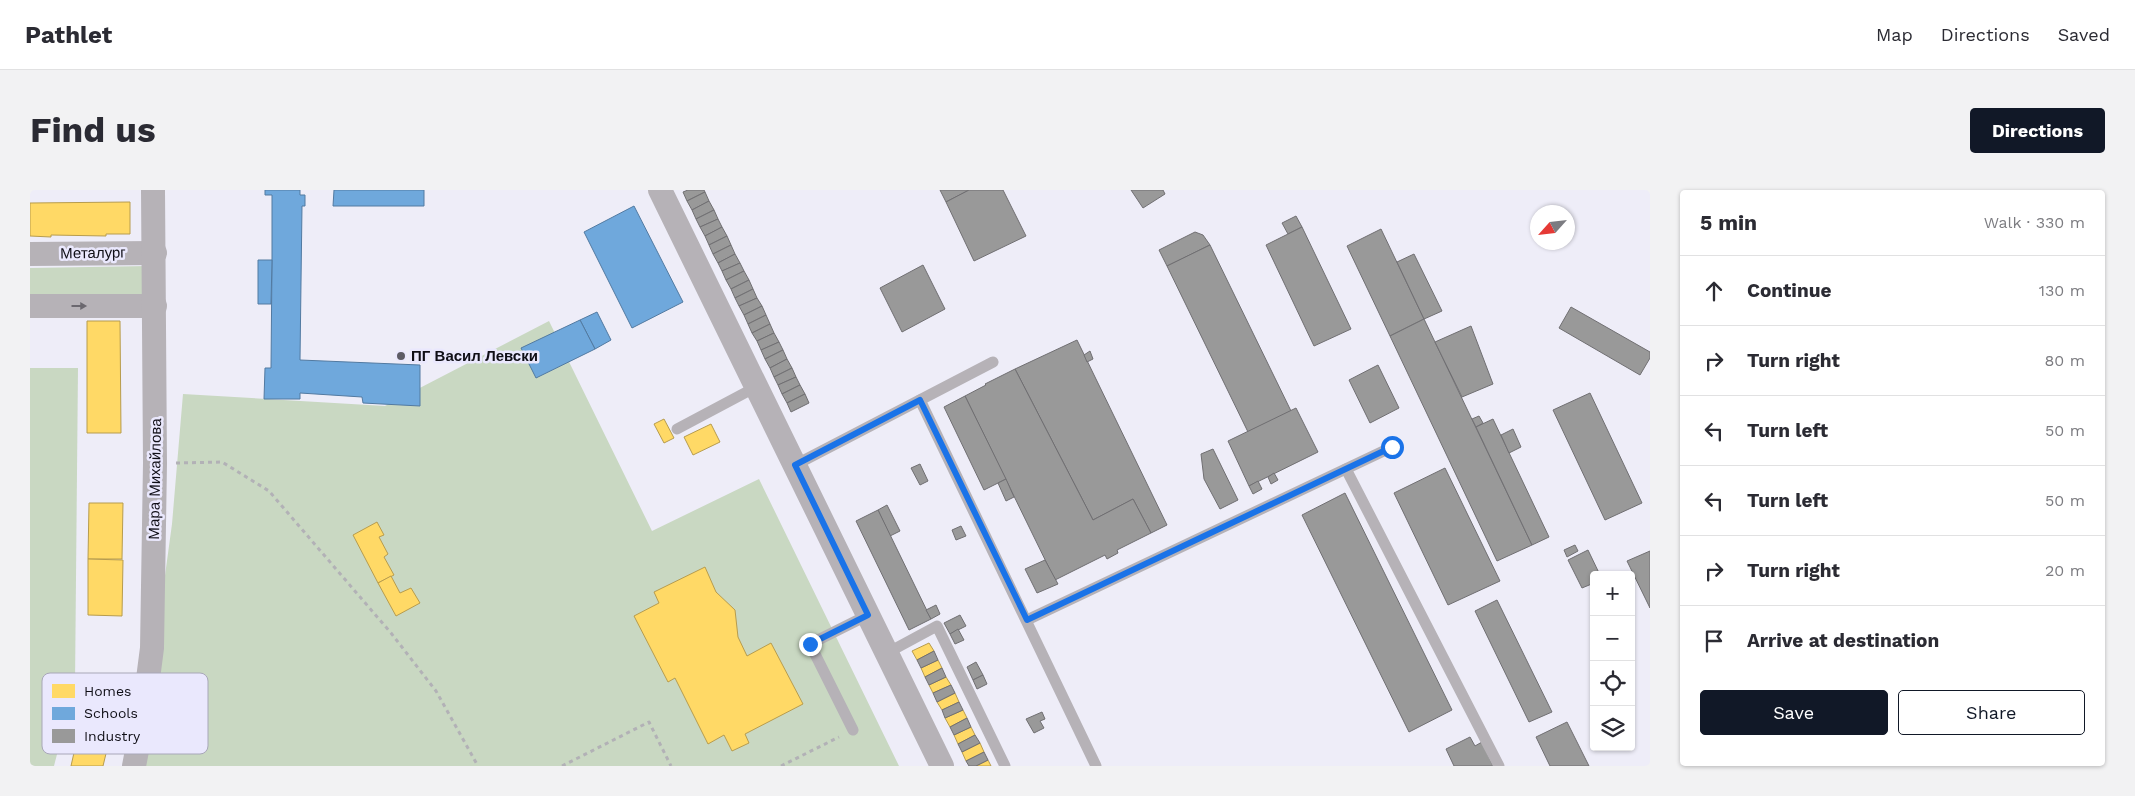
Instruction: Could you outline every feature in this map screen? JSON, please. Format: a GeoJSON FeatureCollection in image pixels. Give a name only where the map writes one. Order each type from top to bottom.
{"type":"FeatureCollection","features":[{"type":"Feature","properties":{"kind":"street","name":"Мара Михайлова"},"geometry":{"type":"LineString","coordinates":[[149,673],[152,648],[155,463],[155,253],[153,190]]}},
{"type":"Feature","properties":{"kind":"street"},"geometry":{"type":"LineString","coordinates":[[660,190],[942,766]]}},
{"type":"Feature","properties":{"kind":"street","name":"Металург"},"geometry":{"type":"LineString","coordinates":[[30,254],[155,253]]}},
{"type":"Feature","properties":{"kind":"street"},"geometry":{"type":"LineString","coordinates":[[30,306],[155,306]]}},
{"type":"Feature","properties":{"kind":"lane"},"geometry":{"type":"LineString","coordinates":[[795,465],[993,362]]}},
{"type":"Feature","properties":{"kind":"lane"},"geometry":{"type":"LineString","coordinates":[[677,429],[756,387]]}},
{"type":"Feature","properties":{"kind":"lane"},"geometry":{"type":"LineString","coordinates":[[920,400],[1096,766]]}},
{"type":"Feature","properties":{"kind":"lane"},"geometry":{"type":"LineString","coordinates":[[1027,620],[1392,447]]}},
{"type":"Feature","properties":{"kind":"lane"},"geometry":{"type":"LineString","coordinates":[[1346,469],[1499,766]]}},
{"type":"Feature","properties":{"kind":"lane"},"geometry":{"type":"LineString","coordinates":[[853,730],[810,644],[868,615]]}},
{"type":"Feature","properties":{"kind":"lane"},"geometry":{"type":"LineString","coordinates":[[887,653],[937,626],[1005,766]]}},
{"type":"Feature","properties":{"kind":"path"},"geometry":{"type":"LineString","coordinates":[[155,463],[222,462],[269,491],[379,618],[436,691],[478,766]]}},
{"type":"Feature","properties":{"kind":"path"},"geometry":{"type":"LineString","coordinates":[[562,766],[649,722],[671,766]]}},
{"type":"Feature","properties":{"kind":"path"},"geometry":{"type":"LineString","coordinates":[[781,766],[853,730]]}},
{"type":"Feature","properties":{"kind":"green space"},"geometry":{"type":"Polygon","coordinates":[[[148,266],[149,296],[30,299],[30,268],[148,266]]]}},
{"type":"Feature","properties":{"kind":"green space"},"geometry":{"type":"Polygon","coordinates":[[[549,321],[652,531],[759,479],[899,766],[139,766],[141,754],[208,754],[208,673],[152,673],[172,524],[183,394],[385,406],[549,321]]]}},
{"type":"Feature","properties":{"kind":"green space"},"geometry":{"type":"Polygon","coordinates":[[[30,368],[78,368],[75,673],[42,673],[42,754],[57,754],[54,766],[30,766],[30,368]]]}},
{"type":"Feature","properties":{"kind":"building: Homes"},"geometry":{"type":"Polygon","coordinates":[[[130,202],[130,234],[106,234],[106,236],[30,236],[30,203],[130,202]]]}},
{"type":"Feature","properties":{"kind":"building: Homes"},"geometry":{"type":"Polygon","coordinates":[[[87,321],[120,321],[121,433],[87,433],[87,321]]]}},
{"type":"Feature","properties":{"kind":"building: Homes"},"geometry":{"type":"Polygon","coordinates":[[[664,419],[674,438],[664,443],[654,424],[664,419]]]}},
{"type":"Feature","properties":{"kind":"building: Homes"},"geometry":{"type":"Polygon","coordinates":[[[711,424],[720,442],[693,455],[684,437],[711,424]]]}},
{"type":"Feature","properties":{"kind":"building: Homes"},"geometry":{"type":"Polygon","coordinates":[[[89,503],[123,503],[122,559],[88,559],[89,503]]]}},
{"type":"Feature","properties":{"kind":"building: Homes"},"geometry":{"type":"Polygon","coordinates":[[[377,522],[384,535],[379,537],[388,554],[384,557],[394,575],[378,583],[353,535],[377,522]]]}},
{"type":"Feature","properties":{"kind":"building: Homes"},"geometry":{"type":"Polygon","coordinates":[[[88,559],[123,560],[122,616],[88,615],[88,559]]]}},
{"type":"Feature","properties":{"kind":"building: Homes"},"geometry":{"type":"Polygon","coordinates":[[[705,567],[716,592],[735,610],[738,637],[747,656],[771,643],[803,704],[745,734],[749,743],[732,751],[724,735],[708,744],[675,678],[668,682],[634,616],[659,603],[654,592],[705,567]]]}},
{"type":"Feature","properties":{"kind":"building: Homes"},"geometry":{"type":"Polygon","coordinates":[[[391,576],[400,593],[411,588],[420,603],[396,616],[378,583],[391,576]]]}},
{"type":"Feature","properties":{"kind":"building: Homes"},"geometry":{"type":"Polygon","coordinates":[[[929,643],[934,651],[917,660],[912,651],[929,643]]]}},
{"type":"Feature","properties":{"kind":"building: Homes"},"geometry":{"type":"Polygon","coordinates":[[[938,660],[942,668],[925,677],[921,668],[938,660]]]}},
{"type":"Feature","properties":{"kind":"building: Homes"},"geometry":{"type":"Polygon","coordinates":[[[946,677],[951,685],[933,693],[929,685],[946,677]]]}},
{"type":"Feature","properties":{"kind":"building: Homes"},"geometry":{"type":"Polygon","coordinates":[[[955,693],[959,702],[942,710],[937,702],[955,693]]]}},
{"type":"Feature","properties":{"kind":"building: Homes"},"geometry":{"type":"Polygon","coordinates":[[[963,710],[967,718],[950,727],[945,718],[963,710]]]}},
{"type":"Feature","properties":{"kind":"building: Homes"},"geometry":{"type":"Polygon","coordinates":[[[971,727],[975,735],[958,744],[954,735],[971,727]]]}},
{"type":"Feature","properties":{"kind":"building: Homes"},"geometry":{"type":"Polygon","coordinates":[[[980,743],[984,752],[966,761],[962,752],[980,743]]]}},
{"type":"Feature","properties":{"kind":"building: Homes"},"geometry":{"type":"Polygon","coordinates":[[[74,754],[106,754],[103,766],[71,766],[74,754]]]}},
{"type":"Feature","properties":{"kind":"building: Homes"},"geometry":{"type":"Polygon","coordinates":[[[988,760],[991,766],[976,766],[988,760]]]}},
{"type":"Feature","properties":{"kind":"building: Schools"},"geometry":{"type":"Polygon","coordinates":[[[265,190],[300,190],[300,195],[305,195],[305,206],[302,206],[300,360],[420,365],[420,406],[363,403],[362,397],[300,393],[300,399],[264,399],[265,368],[271,368],[272,260],[272,195],[265,195],[265,190]]]}},
{"type":"Feature","properties":{"kind":"building: Schools"},"geometry":{"type":"Polygon","coordinates":[[[334,190],[424,190],[424,206],[333,206],[334,190]]]}},
{"type":"Feature","properties":{"kind":"building: Schools"},"geometry":{"type":"Polygon","coordinates":[[[634,206],[683,302],[632,328],[584,232],[634,206]]]}},
{"type":"Feature","properties":{"kind":"building: Schools"},"geometry":{"type":"Polygon","coordinates":[[[258,260],[272,260],[271,304],[258,304],[258,260]]]}},
{"type":"Feature","properties":{"kind":"building: Schools"},"geometry":{"type":"Polygon","coordinates":[[[597,312],[611,340],[595,349],[580,320],[597,312]]]}},
{"type":"Feature","properties":{"kind":"building: Schools"},"geometry":{"type":"Polygon","coordinates":[[[580,320],[595,349],[536,378],[521,348],[580,320]]]}},
{"type":"Feature","properties":{"kind":"building: Industry"},"geometry":{"type":"Polygon","coordinates":[[[688,190],[704,190],[705,192],[687,201],[683,192],[688,190]]]}},
{"type":"Feature","properties":{"kind":"building: Industry"},"geometry":{"type":"Polygon","coordinates":[[[940,190],[969,190],[946,202],[940,190]]]}},
{"type":"Feature","properties":{"kind":"building: Industry"},"geometry":{"type":"Polygon","coordinates":[[[969,190],[1003,190],[1026,236],[974,261],[946,202],[969,190]]]}},
{"type":"Feature","properties":{"kind":"building: Industry"},"geometry":{"type":"Polygon","coordinates":[[[1131,190],[1163,190],[1165,194],[1143,208],[1131,190]]]}},
{"type":"Feature","properties":{"kind":"building: Industry"},"geometry":{"type":"Polygon","coordinates":[[[705,192],[709,201],[692,210],[687,201],[705,192]]]}},
{"type":"Feature","properties":{"kind":"building: Industry"},"geometry":{"type":"Polygon","coordinates":[[[709,201],[714,210],[696,219],[692,210],[709,201]]]}},
{"type":"Feature","properties":{"kind":"building: Industry"},"geometry":{"type":"Polygon","coordinates":[[[714,210],[718,219],[700,227],[696,219],[714,210]]]}},
{"type":"Feature","properties":{"kind":"building: Industry"},"geometry":{"type":"Polygon","coordinates":[[[1296,216],[1302,227],[1288,234],[1282,223],[1296,216]]]}},
{"type":"Feature","properties":{"kind":"building: Industry"},"geometry":{"type":"Polygon","coordinates":[[[718,219],[722,227],[705,236],[700,227],[718,219]]]}},
{"type":"Feature","properties":{"kind":"building: Industry"},"geometry":{"type":"Polygon","coordinates":[[[722,227],[727,236],[709,245],[705,236],[722,227]]]}},
{"type":"Feature","properties":{"kind":"building: Industry"},"geometry":{"type":"Polygon","coordinates":[[[1302,227],[1351,329],[1314,346],[1266,245],[1302,227]]]}},
{"type":"Feature","properties":{"kind":"building: Industry"},"geometry":{"type":"Polygon","coordinates":[[[1381,229],[1424,319],[1390,336],[1347,246],[1381,229]]]}},
{"type":"Feature","properties":{"kind":"building: Industry"},"geometry":{"type":"Polygon","coordinates":[[[1195,232],[1203,235],[1210,245],[1167,266],[1159,250],[1195,232]]]}},
{"type":"Feature","properties":{"kind":"building: Industry"},"geometry":{"type":"Polygon","coordinates":[[[727,236],[731,245],[713,254],[709,245],[727,236]]]}},
{"type":"Feature","properties":{"kind":"building: Industry"},"geometry":{"type":"Polygon","coordinates":[[[731,245],[735,254],[718,263],[713,254],[731,245]]]}},
{"type":"Feature","properties":{"kind":"building: Industry"},"geometry":{"type":"Polygon","coordinates":[[[1210,245],[1291,411],[1248,432],[1167,266],[1210,245]]]}},
{"type":"Feature","properties":{"kind":"building: Industry"},"geometry":{"type":"Polygon","coordinates":[[[735,254],[740,263],[722,271],[718,263],[735,254]]]}},
{"type":"Feature","properties":{"kind":"building: Industry"},"geometry":{"type":"Polygon","coordinates":[[[1414,254],[1442,311],[1424,319],[1397,262],[1414,254]]]}},
{"type":"Feature","properties":{"kind":"building: Industry"},"geometry":{"type":"Polygon","coordinates":[[[740,263],[744,271],[726,280],[722,271],[740,263]]]}},
{"type":"Feature","properties":{"kind":"building: Industry"},"geometry":{"type":"Polygon","coordinates":[[[923,265],[945,309],[902,332],[880,288],[923,265]]]}},
{"type":"Feature","properties":{"kind":"building: Industry"},"geometry":{"type":"Polygon","coordinates":[[[744,271],[749,280],[731,289],[726,280],[744,271]]]}},
{"type":"Feature","properties":{"kind":"building: Industry"},"geometry":{"type":"Polygon","coordinates":[[[749,280],[753,289],[735,298],[731,289],[749,280]]]}},
{"type":"Feature","properties":{"kind":"building: Industry"},"geometry":{"type":"Polygon","coordinates":[[[753,289],[757,298],[739,306],[735,298],[753,289]]]}},
{"type":"Feature","properties":{"kind":"building: Industry"},"geometry":{"type":"Polygon","coordinates":[[[757,298],[762,306],[744,315],[739,306],[757,298]]]}},
{"type":"Feature","properties":{"kind":"building: Industry"},"geometry":{"type":"Polygon","coordinates":[[[762,306],[766,315],[748,324],[744,315],[762,306]]]}},
{"type":"Feature","properties":{"kind":"building: Industry"},"geometry":{"type":"Polygon","coordinates":[[[1571,307],[1650,352],[1650,358],[1640,375],[1559,328],[1571,307]]]}},
{"type":"Feature","properties":{"kind":"building: Industry"},"geometry":{"type":"Polygon","coordinates":[[[766,315],[770,324],[752,333],[748,324],[766,315]]]}},
{"type":"Feature","properties":{"kind":"building: Industry"},"geometry":{"type":"Polygon","coordinates":[[[1424,319],[1532,545],[1497,561],[1390,336],[1424,319]]]}},
{"type":"Feature","properties":{"kind":"building: Industry"},"geometry":{"type":"Polygon","coordinates":[[[770,324],[774,333],[757,341],[752,333],[770,324]]]}},
{"type":"Feature","properties":{"kind":"building: Industry"},"geometry":{"type":"Polygon","coordinates":[[[1471,326],[1493,384],[1462,397],[1435,342],[1471,326]]]}},
{"type":"Feature","properties":{"kind":"building: Industry"},"geometry":{"type":"Polygon","coordinates":[[[774,333],[779,342],[761,350],[757,341],[774,333]]]}},
{"type":"Feature","properties":{"kind":"building: Industry"},"geometry":{"type":"Polygon","coordinates":[[[1077,340],[1167,525],[1151,533],[1133,499],[1093,520],[1015,369],[1077,340]]]}},
{"type":"Feature","properties":{"kind":"building: Industry"},"geometry":{"type":"Polygon","coordinates":[[[779,342],[783,350],[765,359],[761,350],[779,342]]]}},
{"type":"Feature","properties":{"kind":"building: Industry"},"geometry":{"type":"Polygon","coordinates":[[[783,350],[787,359],[770,368],[765,359],[783,350]]]}},
{"type":"Feature","properties":{"kind":"building: Industry"},"geometry":{"type":"Polygon","coordinates":[[[1090,351],[1093,359],[1087,362],[1084,355],[1090,351]]]}},
{"type":"Feature","properties":{"kind":"building: Industry"},"geometry":{"type":"Polygon","coordinates":[[[787,359],[792,368],[774,377],[770,368],[787,359]]]}},
{"type":"Feature","properties":{"kind":"building: Industry"},"geometry":{"type":"Polygon","coordinates":[[[1378,365],[1399,408],[1370,423],[1349,380],[1378,365]]]}},
{"type":"Feature","properties":{"kind":"building: Industry"},"geometry":{"type":"Polygon","coordinates":[[[792,368],[796,377],[778,385],[774,377],[792,368]]]}},
{"type":"Feature","properties":{"kind":"building: Industry"},"geometry":{"type":"Polygon","coordinates":[[[1015,369],[1093,520],[1133,499],[1151,533],[1117,550],[1118,553],[1107,559],[1105,555],[1055,580],[965,396],[1015,369]]]}},
{"type":"Feature","properties":{"kind":"building: Industry"},"geometry":{"type":"Polygon","coordinates":[[[796,377],[800,385],[782,394],[778,385],[796,377]]]}},
{"type":"Feature","properties":{"kind":"building: Industry"},"geometry":{"type":"Polygon","coordinates":[[[800,385],[805,394],[787,403],[782,394],[800,385]]]}},
{"type":"Feature","properties":{"kind":"building: Industry"},"geometry":{"type":"Polygon","coordinates":[[[1590,393],[1642,503],[1605,520],[1553,410],[1590,393]]]}},
{"type":"Feature","properties":{"kind":"building: Industry"},"geometry":{"type":"Polygon","coordinates":[[[805,394],[809,403],[791,412],[787,403],[805,394]]]}},
{"type":"Feature","properties":{"kind":"building: Industry"},"geometry":{"type":"Polygon","coordinates":[[[965,396],[1006,479],[984,490],[944,407],[965,396]]]}},
{"type":"Feature","properties":{"kind":"building: Industry"},"geometry":{"type":"Polygon","coordinates":[[[1296,408],[1318,452],[1249,486],[1228,441],[1296,408]]]}},
{"type":"Feature","properties":{"kind":"building: Industry"},"geometry":{"type":"Polygon","coordinates":[[[1479,416],[1483,423],[1476,427],[1472,419],[1479,416]]]}},
{"type":"Feature","properties":{"kind":"building: Industry"},"geometry":{"type":"Polygon","coordinates":[[[1493,419],[1549,537],[1532,545],[1476,427],[1493,419]]]}},
{"type":"Feature","properties":{"kind":"building: Industry"},"geometry":{"type":"Polygon","coordinates":[[[1513,429],[1521,447],[1509,453],[1501,435],[1513,429]]]}},
{"type":"Feature","properties":{"kind":"building: Industry"},"geometry":{"type":"Polygon","coordinates":[[[1213,449],[1238,500],[1220,509],[1204,479],[1201,454],[1213,449]]]}},
{"type":"Feature","properties":{"kind":"building: Industry"},"geometry":{"type":"Polygon","coordinates":[[[920,464],[928,481],[920,485],[911,468],[920,464]]]}},
{"type":"Feature","properties":{"kind":"building: Industry"},"geometry":{"type":"Polygon","coordinates":[[[1445,468],[1500,581],[1448,605],[1394,493],[1445,468]]]}},
{"type":"Feature","properties":{"kind":"building: Industry"},"geometry":{"type":"Polygon","coordinates":[[[1274,473],[1278,480],[1271,484],[1268,477],[1274,473]]]}},
{"type":"Feature","properties":{"kind":"building: Industry"},"geometry":{"type":"Polygon","coordinates":[[[1006,479],[1014,497],[1006,501],[998,483],[1006,479]]]}},
{"type":"Feature","properties":{"kind":"building: Industry"},"geometry":{"type":"Polygon","coordinates":[[[1258,481],[1262,489],[1253,494],[1249,486],[1258,481]]]}},
{"type":"Feature","properties":{"kind":"building: Industry"},"geometry":{"type":"Polygon","coordinates":[[[1345,493],[1452,710],[1409,732],[1302,515],[1345,493]]]}},
{"type":"Feature","properties":{"kind":"building: Industry"},"geometry":{"type":"Polygon","coordinates":[[[887,505],[900,531],[890,536],[878,510],[887,505]]]}},
{"type":"Feature","properties":{"kind":"building: Industry"},"geometry":{"type":"Polygon","coordinates":[[[878,510],[931,619],[909,630],[856,521],[878,510]]]}},
{"type":"Feature","properties":{"kind":"building: Industry"},"geometry":{"type":"Polygon","coordinates":[[[961,526],[966,536],[956,540],[952,530],[961,526]]]}},
{"type":"Feature","properties":{"kind":"building: Industry"},"geometry":{"type":"Polygon","coordinates":[[[1575,545],[1578,551],[1567,557],[1564,550],[1575,545]]]}},
{"type":"Feature","properties":{"kind":"building: Industry"},"geometry":{"type":"Polygon","coordinates":[[[1588,550],[1598,571],[1590,571],[1590,585],[1582,588],[1568,560],[1588,550]]]}},
{"type":"Feature","properties":{"kind":"building: Industry"},"geometry":{"type":"Polygon","coordinates":[[[1650,551],[1650,608],[1635,577],[1635,571],[1632,571],[1627,561],[1650,551]]]}},
{"type":"Feature","properties":{"kind":"building: Industry"},"geometry":{"type":"Polygon","coordinates":[[[1045,560],[1058,584],[1037,593],[1025,569],[1045,560]]]}},
{"type":"Feature","properties":{"kind":"building: Industry"},"geometry":{"type":"Polygon","coordinates":[[[1497,600],[1552,712],[1529,722],[1475,611],[1497,600]]]}},
{"type":"Feature","properties":{"kind":"building: Industry"},"geometry":{"type":"Polygon","coordinates":[[[936,605],[940,614],[931,619],[926,610],[936,605]]]}},
{"type":"Feature","properties":{"kind":"building: Industry"},"geometry":{"type":"Polygon","coordinates":[[[960,615],[966,626],[950,634],[944,623],[960,615]]]}},
{"type":"Feature","properties":{"kind":"building: Industry"},"geometry":{"type":"Polygon","coordinates":[[[958,629],[964,640],[955,644],[950,634],[958,629]]]}},
{"type":"Feature","properties":{"kind":"building: Industry"},"geometry":{"type":"Polygon","coordinates":[[[934,651],[938,660],[921,668],[917,660],[934,651]]]}},
{"type":"Feature","properties":{"kind":"building: Industry"},"geometry":{"type":"Polygon","coordinates":[[[976,662],[983,675],[973,680],[967,667],[976,662]]]}},
{"type":"Feature","properties":{"kind":"building: Industry"},"geometry":{"type":"Polygon","coordinates":[[[942,668],[946,677],[929,685],[925,677],[942,668]]]}},
{"type":"Feature","properties":{"kind":"building: Industry"},"geometry":{"type":"Polygon","coordinates":[[[983,675],[987,684],[977,689],[973,680],[983,675]]]}},
{"type":"Feature","properties":{"kind":"building: Industry"},"geometry":{"type":"Polygon","coordinates":[[[951,685],[955,693],[937,702],[933,693],[951,685]]]}},
{"type":"Feature","properties":{"kind":"building: Industry"},"geometry":{"type":"Polygon","coordinates":[[[959,702],[963,710],[945,718],[942,710],[959,702]]]}},
{"type":"Feature","properties":{"kind":"building: Industry"},"geometry":{"type":"Polygon","coordinates":[[[1042,712],[1045,719],[1040,721],[1044,728],[1034,733],[1026,719],[1042,712]]]}},
{"type":"Feature","properties":{"kind":"building: Industry"},"geometry":{"type":"Polygon","coordinates":[[[967,718],[971,727],[954,735],[950,727],[967,718]]]}},
{"type":"Feature","properties":{"kind":"building: Industry"},"geometry":{"type":"Polygon","coordinates":[[[1567,722],[1589,766],[1550,766],[1536,737],[1567,722]]]}},
{"type":"Feature","properties":{"kind":"building: Industry"},"geometry":{"type":"Polygon","coordinates":[[[975,735],[980,743],[962,752],[958,744],[975,735]]]}},
{"type":"Feature","properties":{"kind":"building: Industry"},"geometry":{"type":"Polygon","coordinates":[[[1470,737],[1475,746],[1482,742],[1493,766],[1454,766],[1446,749],[1470,737]]]}},
{"type":"Feature","properties":{"kind":"building: Industry"},"geometry":{"type":"Polygon","coordinates":[[[984,752],[988,760],[976,766],[969,766],[966,761],[984,752]]]}},
{"type":"Feature","properties":{"kind":"place","name":"ПГ Васил Левски"},"geometry":{"type":"Point","coordinates":[401,356]}},
{"type":"Feature","properties":{"kind":"route"},"geometry":{"type":"LineString","coordinates":[[810,644],[868,615],[795,465],[920,400],[1027,620],[1392,447]]}}]}
